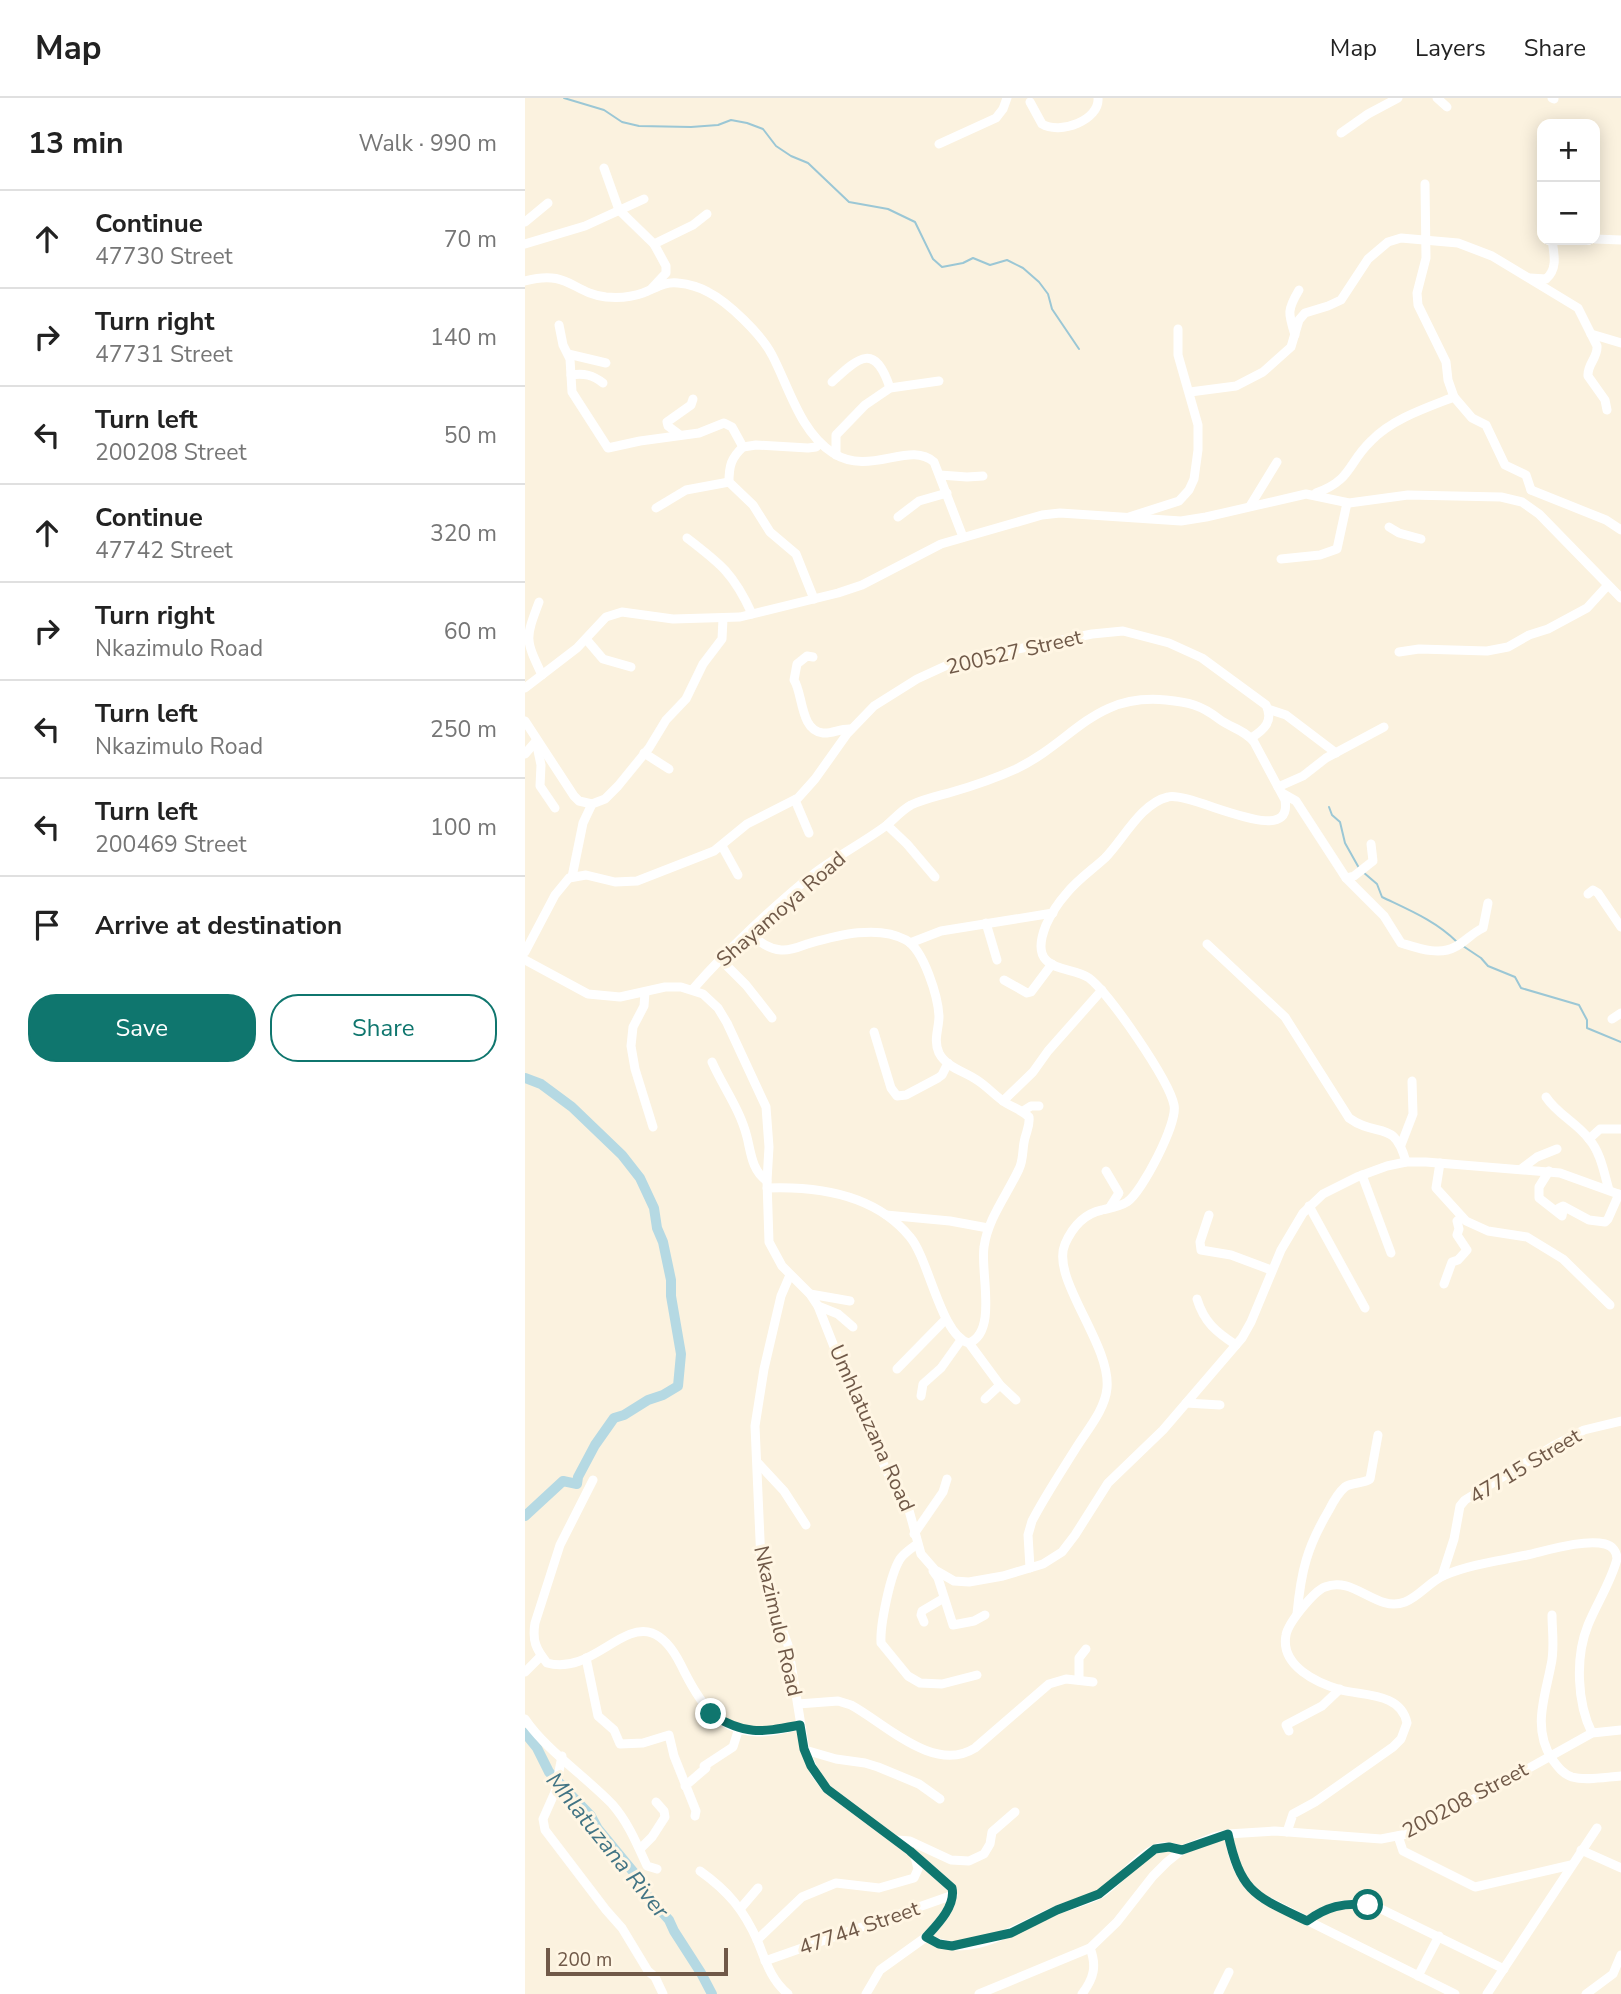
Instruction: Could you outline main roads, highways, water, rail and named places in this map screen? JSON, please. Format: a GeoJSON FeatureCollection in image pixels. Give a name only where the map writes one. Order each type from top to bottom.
{"type":"FeatureCollection","features":[{"type":"Feature","properties":{"kind":"waterway"},"geometry":{"type":"LineString","coordinates":[[564,98],[604,110],[622,122],[639,126],[691,127],[718,125],[731,120],[763,129],[776,146],[808,163],[849,202],[888,209],[915,222],[933,259],[942,267],[973,258],[990,265],[1007,260],[1023,268],[1048,294],[1052,309],[1079,349]]}},
{"type":"Feature","properties":{"kind":"waterway"},"geometry":{"type":"LineString","coordinates":[[1329,807],[1332,815],[1340,822],[1345,843],[1359,868]]}},
{"type":"Feature","properties":{"kind":"waterway"},"geometry":{"type":"LineString","coordinates":[[1363,872],[1377,884],[1382,897],[1431,922],[1457,942]]}},
{"type":"Feature","properties":{"kind":"waterway"},"geometry":{"type":"LineString","coordinates":[[1463,946],[1488,966],[1515,977],[1521,988],[1579,1005],[1587,1020],[1587,1028],[1621,1042]]}},
{"type":"Feature","properties":{"kind":"waterway","name":"Mhlatuzana River"},"geometry":{"type":"LineString","coordinates":[[525,1078],[541,1084],[572,1107],[622,1155],[640,1178],[654,1208],[657,1228],[663,1242],[681,1354],[678,1386],[614,1418],[595,1445],[577,1484],[563,1481],[525,1516]]}},
{"type":"Feature","properties":{"kind":"waterway","name":"Mhlatuzana River"},"geometry":{"type":"LineString","coordinates":[[525,1733],[537,1748],[549,1772],[591,1816],[598,1829],[640,1880],[646,1894],[669,1920],[712,1994]]}}]}
